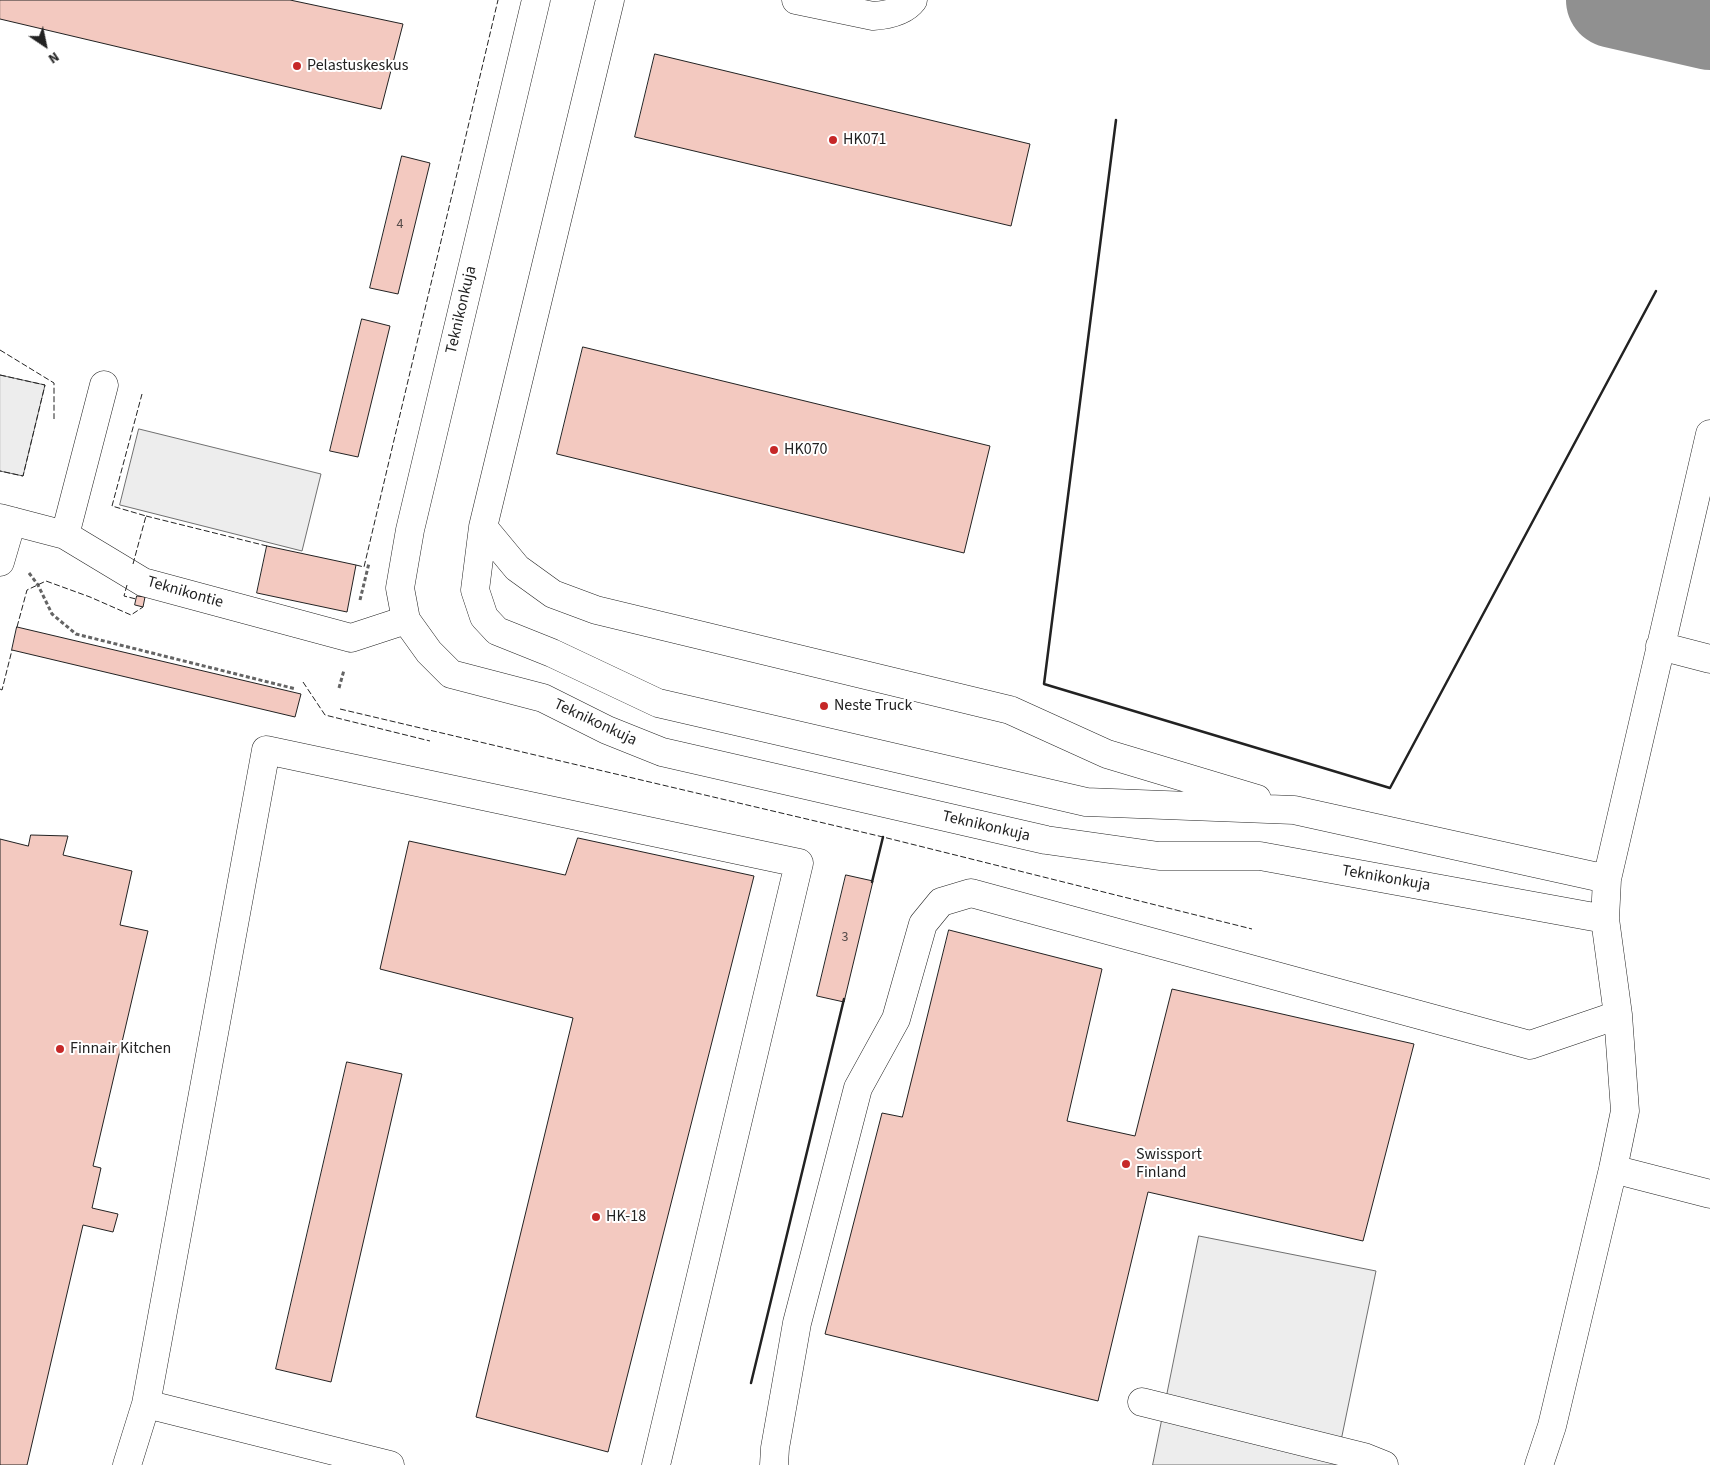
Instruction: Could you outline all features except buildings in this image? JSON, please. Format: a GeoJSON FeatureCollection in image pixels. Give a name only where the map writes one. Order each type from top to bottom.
{"type":"FeatureCollection","features":[{"type":"Feature","properties":{"kind":"street","name":"Teknikonkuja"},"geometry":{"type":"LineString","coordinates":[[536,0],[410,530],[400,588],[406,620],[429,652],[450,674],[543,698],[607,730],[662,752],[1046,840],[1159,856],[1260,856],[1605,919]]}},
{"type":"Feature","properties":{"kind":"street"},"geometry":{"type":"LineString","coordinates":[[610,0],[483,527],[475,590],[484,617],[497,631],[552,653],[658,703],[1086,802],[1294,810]]}},
{"type":"Feature","properties":{"kind":"street"},"geometry":{"type":"LineString","coordinates":[[796,0],[873,16],[886,15],[907,6],[913,0]]}},
{"type":"Feature","properties":{"kind":"street"},"geometry":{"type":"LineString","coordinates":[[65,536],[104,385]]}},
{"type":"Feature","properties":{"kind":"street"},"geometry":{"type":"LineString","coordinates":[[1539,1465],[1552,1426],[1625,1111],[1618,1015],[1605,919],[1607,879],[1710,434]]}},
{"type":"Feature","properties":{"kind":"street","name":"Teknikontie"},"geometry":{"type":"LineString","coordinates":[[6,520],[65,536],[142,582],[351,638],[406,620]]}},
{"type":"Feature","properties":{"kind":"street"},"geometry":{"type":"LineString","coordinates":[[1,558],[6,520]]}},
{"type":"Feature","properties":{"kind":"street"},"geometry":{"type":"LineString","coordinates":[[483,527],[517,568],[553,594],[596,610],[1010,710],[1107,754],[1294,810],[1607,879]]}},
{"type":"Feature","properties":{"kind":"street"},"geometry":{"type":"LineString","coordinates":[[1660,646],[1710,659]]}},
{"type":"Feature","properties":{"kind":"street"},"geometry":{"type":"LineString","coordinates":[[127,1465],[146,1404],[266,750],[799,863],[656,1465]]}},
{"type":"Feature","properties":{"kind":"street"},"geometry":{"type":"LineString","coordinates":[[774,1465],[775,1448],[797,1323],[858,1088],[896,1019],[923,924],[941,902],[970,893],[1530,1045],[1618,1015]]}},
{"type":"Feature","properties":{"kind":"street"},"geometry":{"type":"LineString","coordinates":[[1613,1169],[1710,1194]]}},
{"type":"Feature","properties":{"kind":"street"},"geometry":{"type":"LineString","coordinates":[[1142,1402],[1364,1458],[1384,1465]]}},
{"type":"Feature","properties":{"kind":"street"},"geometry":{"type":"LineString","coordinates":[[146,1404],[390,1465]]}},
{"type":"Feature","properties":{"kind":"path"},"geometry":{"type":"LineString","coordinates":[[1,558],[32,575],[52,614],[76,634],[296,689]]}},
{"type":"Feature","properties":{"kind":"shaded area"},"geometry":{"type":"Polygon","coordinates":[[[0,375],[45,385],[23,476],[0,471],[0,375]]]}},
{"type":"Feature","properties":{"kind":"shaded area"},"geometry":{"type":"Polygon","coordinates":[[[139,429],[321,474],[302,551],[120,505],[139,429]]]}},
{"type":"Feature","properties":{"kind":"shaded area"},"geometry":{"type":"Polygon","coordinates":[[[1199,1236],[1376,1271],[1336,1465],[1153,1465],[1199,1236]]]}},
{"type":"Feature","properties":{"kind":"taxiway"},"geometry":{"type":"LineString","coordinates":[[1614,0],[1710,22]]}},
{"type":"Feature","properties":{"kind":"fence"},"geometry":{"type":"LineString","coordinates":[[356,565],[364,567],[498,0]]}},
{"type":"Feature","properties":{"kind":"fence"},"geometry":{"type":"LineString","coordinates":[[0,350],[54,383],[54,419]]}},
{"type":"Feature","properties":{"kind":"fence"},"geometry":{"type":"LineString","coordinates":[[0,375],[45,385],[23,476],[0,471]]}},
{"type":"Feature","properties":{"kind":"fence"},"geometry":{"type":"LineString","coordinates":[[133,564],[146,516],[112,506],[142,394]]}},
{"type":"Feature","properties":{"kind":"fence"},"geometry":{"type":"LineString","coordinates":[[146,516],[267,546]]}},
{"type":"Feature","properties":{"kind":"fence"},"geometry":{"type":"LineString","coordinates":[[17,627],[27,590],[46,581],[131,615],[143,607]]}},
{"type":"Feature","properties":{"kind":"fence"},"geometry":{"type":"LineString","coordinates":[[127,585],[124,596],[136,599]]}},
{"type":"Feature","properties":{"kind":"fence"},"geometry":{"type":"LineString","coordinates":[[0,689],[2,690],[12,650]]}},
{"type":"Feature","properties":{"kind":"fence"},"geometry":{"type":"LineString","coordinates":[[303,682],[325,715],[430,741]]}},
{"type":"Feature","properties":{"kind":"fence"},"geometry":{"type":"LineString","coordinates":[[340,709],[883,837],[1252,929]]}},
{"type":"Feature","properties":{"kind":"wall"},"geometry":{"type":"LineString","coordinates":[[1116,120],[1044,684],[1390,788],[1656,291]]}},
{"type":"Feature","properties":{"kind":"wall"},"geometry":{"type":"LineString","coordinates":[[872,882],[883,837]]}},
{"type":"Feature","properties":{"kind":"wall"},"geometry":{"type":"LineString","coordinates":[[751,1383],[844,999]]}},
{"type":"Feature","properties":{"kind":"place","name":"Pelastuskeskus"},"geometry":{"type":"Point","coordinates":[297,66]}},
{"type":"Feature","properties":{"kind":"place","name":"HK071"},"geometry":{"type":"Point","coordinates":[833,140]}},
{"type":"Feature","properties":{"kind":"place","name":"HK070"},"geometry":{"type":"Point","coordinates":[774,450]}},
{"type":"Feature","properties":{"kind":"place","name":"Neste Truck"},"geometry":{"type":"Point","coordinates":[824,706]}},
{"type":"Feature","properties":{"kind":"place","name":"Finnair Kitchen"},"geometry":{"type":"Point","coordinates":[60,1049]}},
{"type":"Feature","properties":{"kind":"place","name":"Swissport Finland"},"geometry":{"type":"Point","coordinates":[1126,1164]}},
{"type":"Feature","properties":{"kind":"place","name":"HK-18"},"geometry":{"type":"Point","coordinates":[596,1217]}}]}
